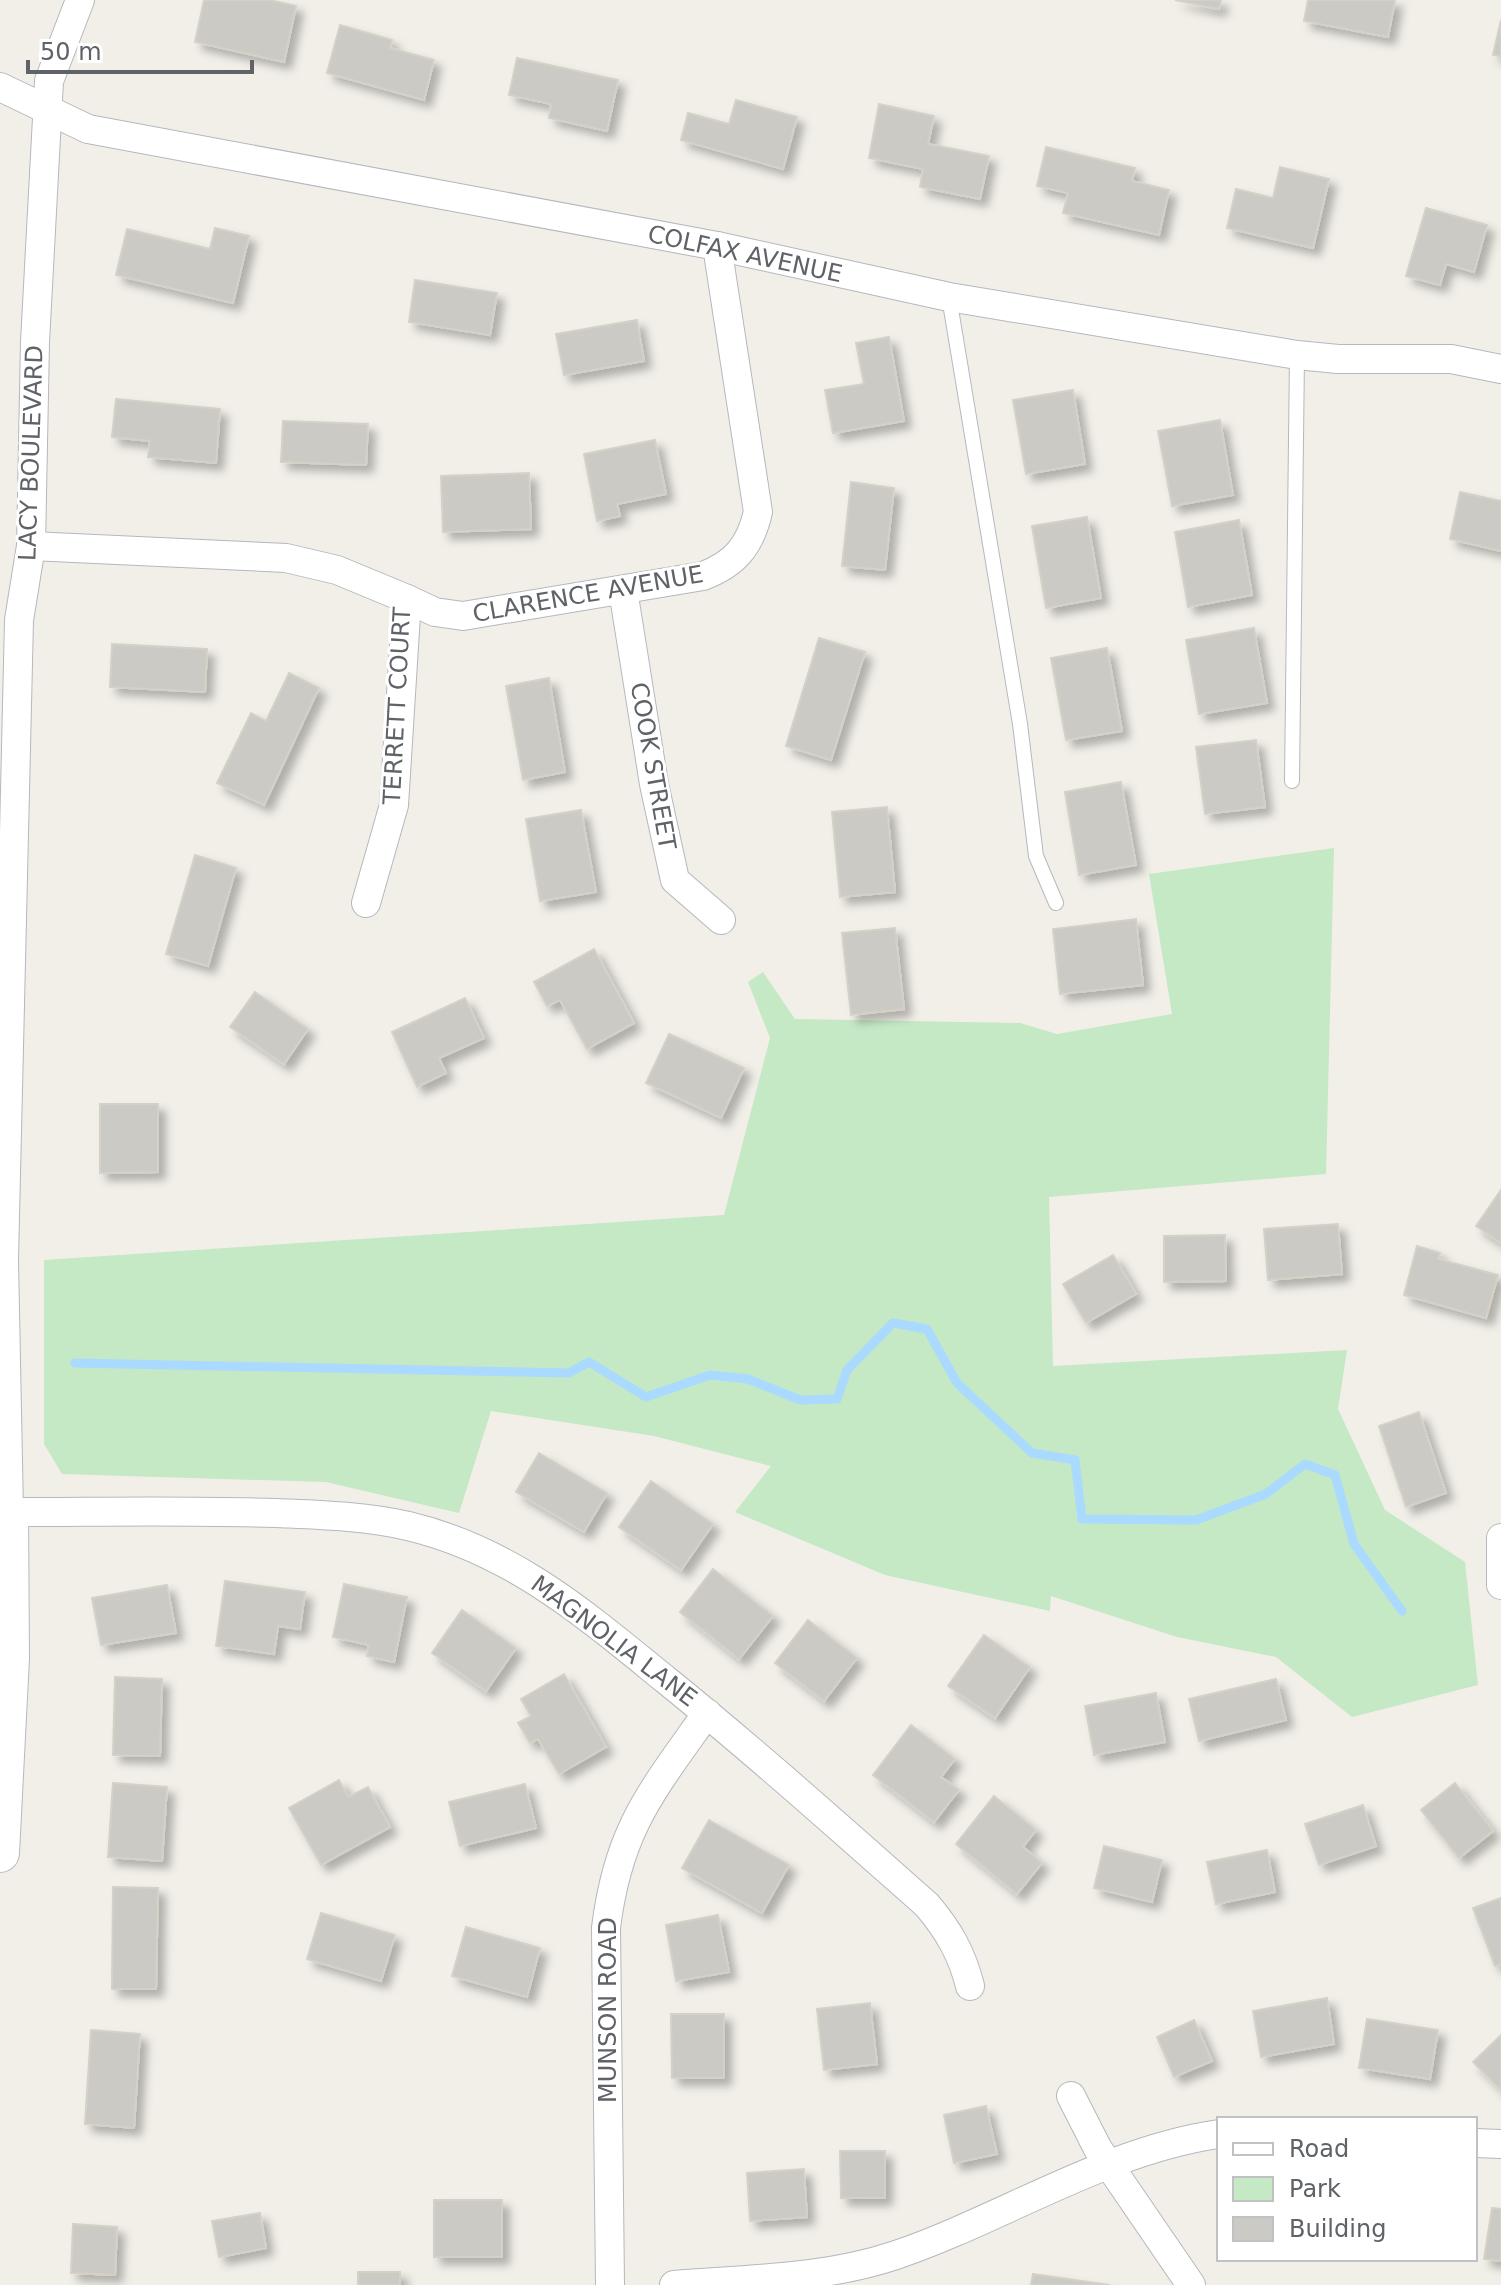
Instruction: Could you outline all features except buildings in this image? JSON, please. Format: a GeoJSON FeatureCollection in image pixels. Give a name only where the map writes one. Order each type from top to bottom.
{"type":"FeatureCollection","features":[{"type":"Feature","properties":{"kind":"street","name":"LACY BOULEVARD"},"geometry":{"type":"LineString","coordinates":[[0,1853],[10,1658],[4,1512],[4,1260],[19,620],[31,546],[35,342],[49,81],[80,0]]}},
{"type":"Feature","properties":{"kind":"street","name":"COLFAX AVENUE"},"geometry":{"type":"LineString","coordinates":[[0,87],[88,129],[717,246],[949,297],[1297,355],[1338,359],[1451,359],[1501,369]]}},
{"type":"Feature","properties":{"kind":"street","name":"CLARENCE AVENUE"},"geometry":{"type":"LineString","coordinates":[[407,599],[435,612],[463,616],[703,576],[723,569],[740,554],[753,534],[758,512],[717,246]]}},
{"type":"Feature","properties":{"kind":"street","name":"TERRETT COURT"},"geometry":{"type":"LineString","coordinates":[[31,546],[286,558],[337,570],[407,599],[394,805],[366,903]]}},
{"type":"Feature","properties":{"kind":"street","name":"COOK STREET"},"geometry":{"type":"LineString","coordinates":[[623,590],[654,784],[675,880],[721,920]]}},
{"type":"Feature","properties":{"kind":"street","name":"MAGNOLIA LANE"},"geometry":{"type":"LineString","coordinates":[[4,1512],[243,1512],[356,1517],[409,1526],[460,1542],[510,1564],[560,1594],[707,1713],[927,1905],[950,1932],[970,1986]]}},
{"type":"Feature","properties":{"kind":"street"},"geometry":{"type":"LineString","coordinates":[[1501,1538],[1501,1585]]}},
{"type":"Feature","properties":{"kind":"street","name":"MUNSON ROAD"},"geometry":{"type":"LineString","coordinates":[[610,2285],[606,1928],[611,1885],[623,1844],[642,1805],[707,1713]]}},
{"type":"Feature","properties":{"kind":"street"},"geometry":{"type":"LineString","coordinates":[[1071,2096],[1098,2149],[1191,2285]]}},
{"type":"Feature","properties":{"kind":"street"},"geometry":{"type":"LineString","coordinates":[[674,2285],[800,2275],[894,2255],[1110,2165],[1217,2135]]}},
{"type":"Feature","properties":{"kind":"street"},"geometry":{"type":"LineString","coordinates":[[1477,2143],[1501,2144]]}},
{"type":"Feature","properties":{"kind":"lane"},"geometry":{"type":"LineString","coordinates":[[949,297],[1020,724],[1036,856],[1056,903]]}},
{"type":"Feature","properties":{"kind":"lane"},"geometry":{"type":"LineString","coordinates":[[1292,781],[1297,355]]}},
{"type":"Feature","properties":{"kind":"green space"},"geometry":{"type":"Polygon","coordinates":[[[1334,848],[1326,1174],[1049,1197],[1053,1366],[1347,1350],[1338,1409],[1385,1510],[1465,1562],[1478,1685],[1352,1717],[1276,1657],[1177,1637],[1051,1596],[1050,1611],[885,1575],[735,1512],[771,1466],[654,1436],[491,1411],[459,1513],[326,1482],[62,1474],[44,1444],[44,1260],[724,1215],[770,1038],[748,982],[763,972],[795,1019],[1020,1023],[1057,1034],[1172,1014],[1149,874],[1334,848]]]}},
{"type":"Feature","properties":{"kind":"waterway"},"geometry":{"type":"LineString","coordinates":[[75,1363],[569,1373],[589,1362],[646,1397],[710,1375],[748,1379],[800,1400],[837,1399],[847,1370],[893,1323],[927,1329],[957,1383],[1032,1453],[1075,1460],[1082,1519],[1196,1520],[1266,1494],[1305,1464],[1335,1475],[1354,1544],[1402,1611]]}}]}
